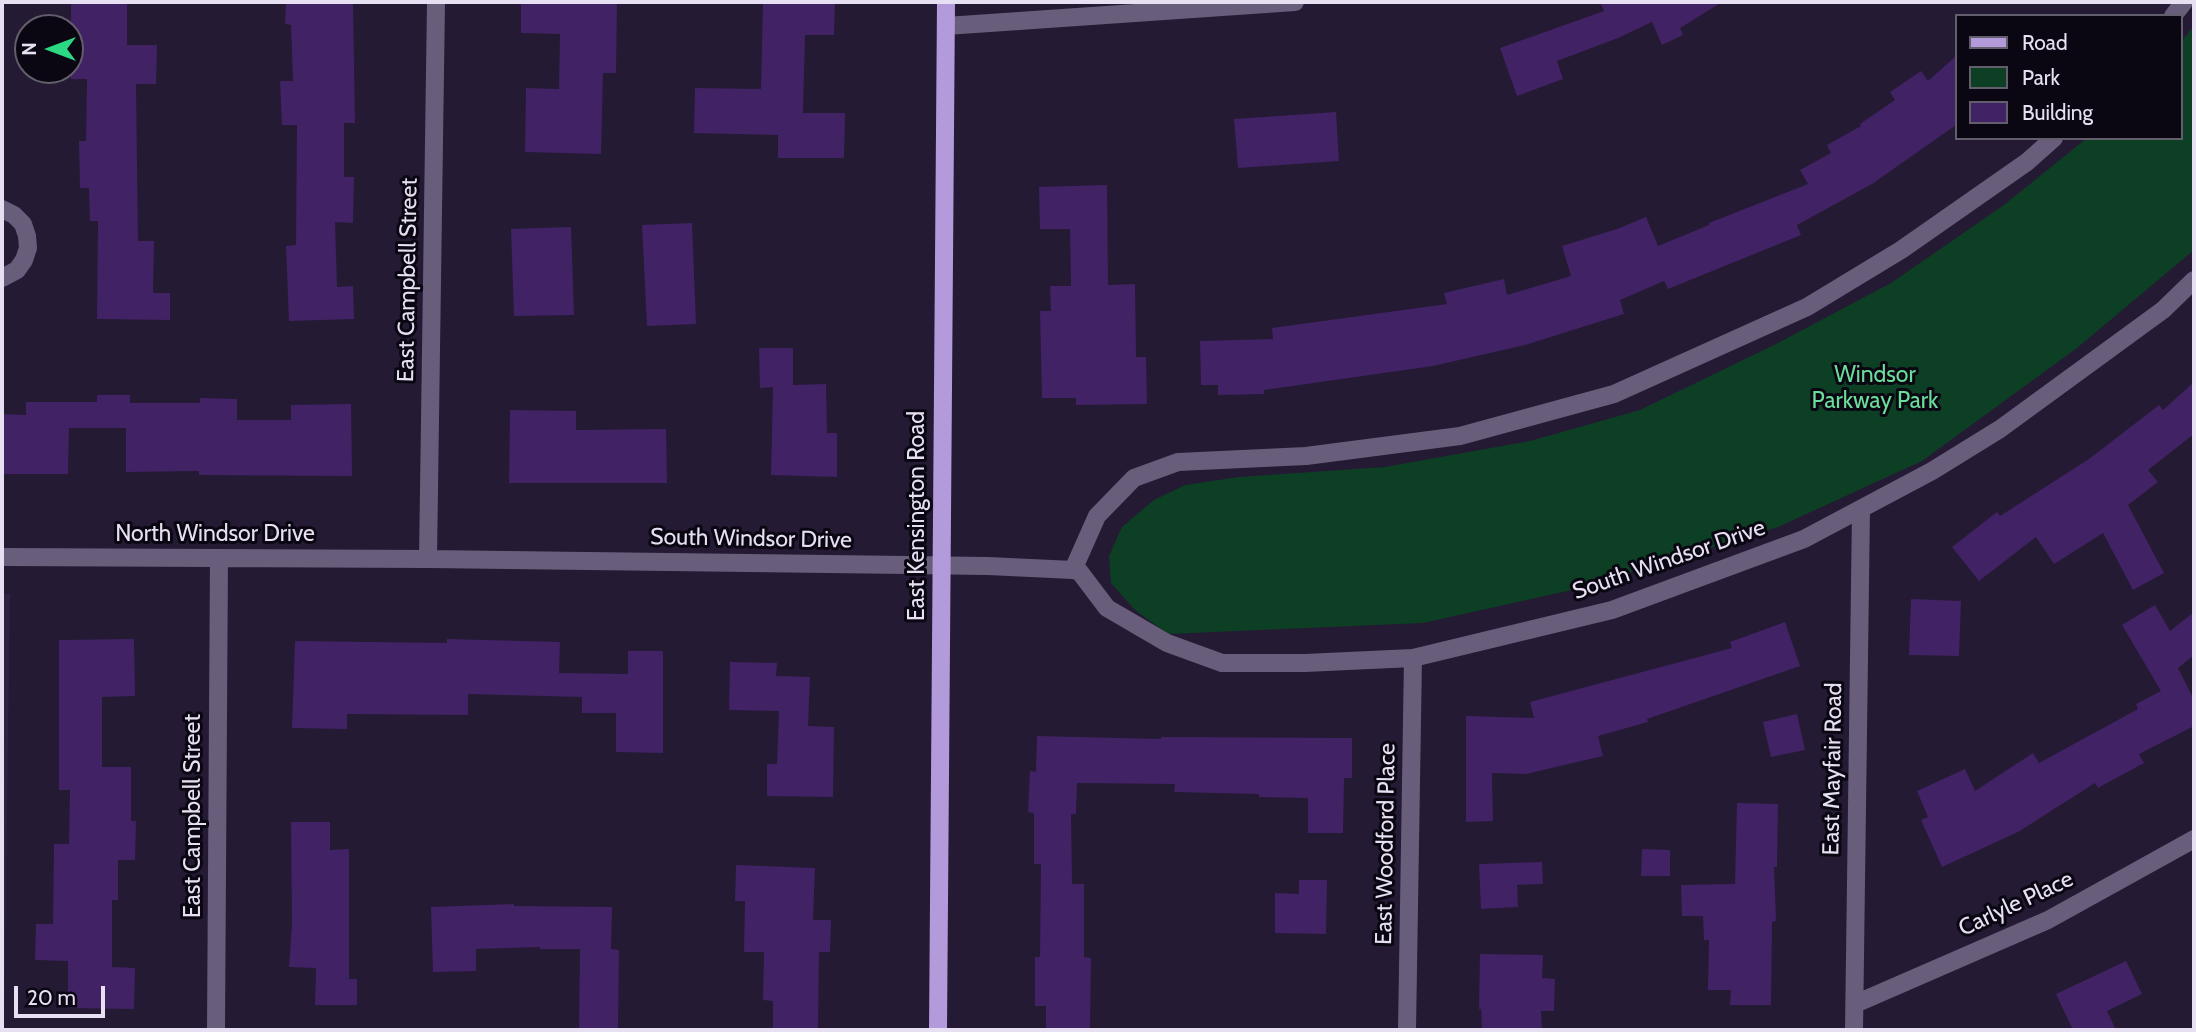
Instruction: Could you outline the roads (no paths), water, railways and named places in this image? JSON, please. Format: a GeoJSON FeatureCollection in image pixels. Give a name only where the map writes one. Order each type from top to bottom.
{"type":"FeatureCollection","features":[{"type":"Feature","properties":{"kind":"main road","name":"East Kensington Road"},"geometry":{"type":"LineString","coordinates":[[937,1030],[946,2]]}},
{"type":"Feature","properties":{"kind":"street","name":"East Campbell Street"},"geometry":{"type":"LineString","coordinates":[[428,559],[436,2]]}},
{"type":"Feature","properties":{"kind":"street"},"geometry":{"type":"LineString","coordinates":[[946,26],[1295,2]]}},
{"type":"Feature","properties":{"kind":"street"},"geometry":{"type":"LineString","coordinates":[[1073,570],[1097,516],[1134,478],[1178,462],[1306,456],[1460,436],[1614,394],[1807,307],[1901,250],[2027,162],[2051,140]]}},
{"type":"Feature","properties":{"kind":"street"},"geometry":{"type":"LineString","coordinates":[[2,209],[23,224],[28,248],[17,270],[2,278]]}},
{"type":"Feature","properties":{"kind":"street","name":"South Windsor Drive"},"geometry":{"type":"LineString","coordinates":[[428,559],[941,565],[1073,570],[1079,571],[1107,608],[1167,643],[1222,663],[1305,663],[1413,658],[1612,610],[1804,539],[1932,471],[2000,429],[2163,310],[2194,280]]}},
{"type":"Feature","properties":{"kind":"street","name":"East Mayfair Road"},"geometry":{"type":"LineString","coordinates":[[1854,1030],[1861,509]]}},
{"type":"Feature","properties":{"kind":"street","name":"North Windsor Drive"},"geometry":{"type":"LineString","coordinates":[[2,557],[428,559]]}},
{"type":"Feature","properties":{"kind":"street","name":"East Campbell Street"},"geometry":{"type":"LineString","coordinates":[[216,1030],[219,559]]}},
{"type":"Feature","properties":{"kind":"street","name":"East Woodford Place"},"geometry":{"type":"LineString","coordinates":[[1407,1030],[1413,658]]}},
{"type":"Feature","properties":{"kind":"street","name":"Carlyle Place"},"geometry":{"type":"LineString","coordinates":[[1855,1004],[2048,920],[2194,839]]}},
{"type":"Feature","properties":{"kind":"park label","name":"Windsor Parkway Park"},"geometry":{"type":"Point","coordinates":[1875,388]}}]}
